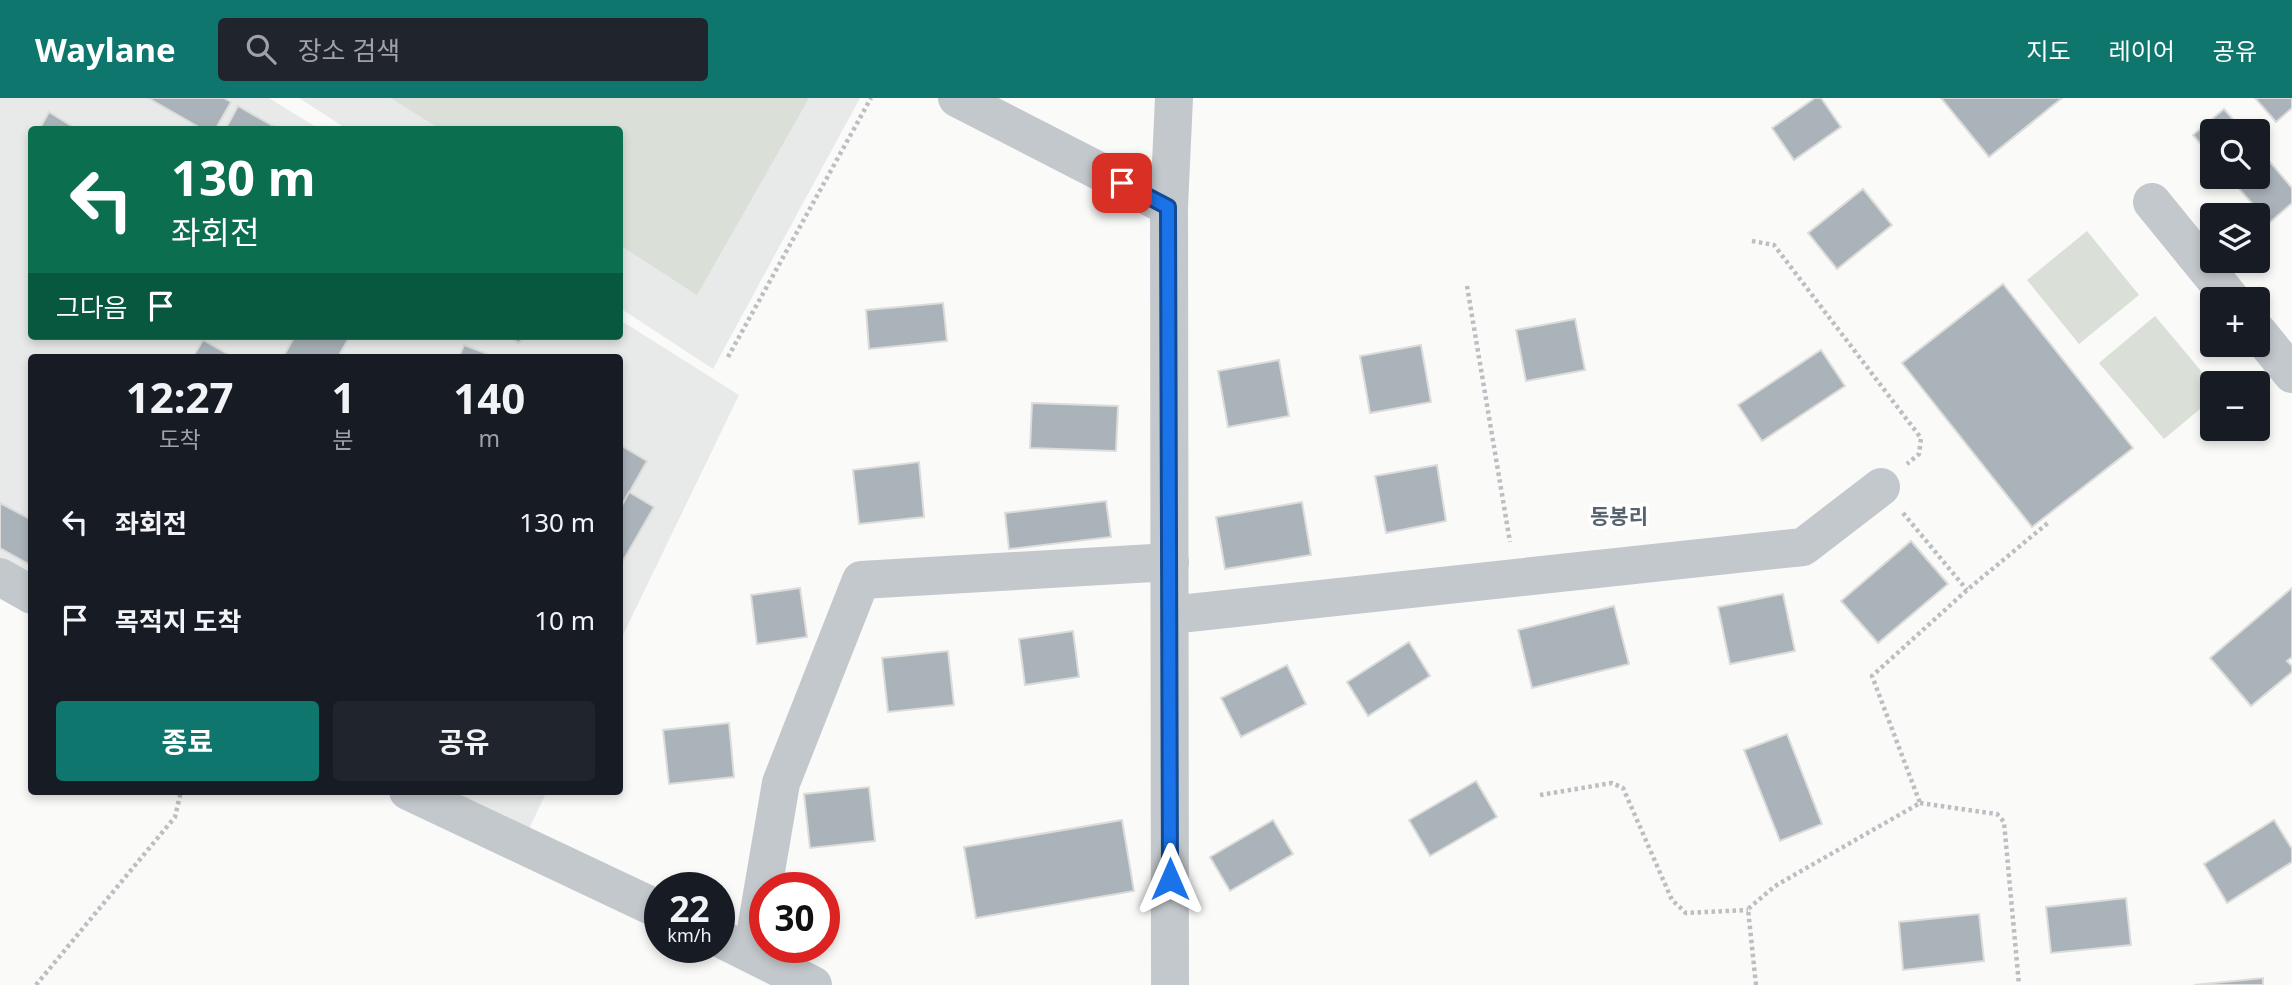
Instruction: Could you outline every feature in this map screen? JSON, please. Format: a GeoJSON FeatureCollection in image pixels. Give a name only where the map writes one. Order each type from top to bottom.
{"type":"FeatureCollection","features":[{"type":"Feature","properties":{"kind":"street"},"geometry":{"type":"LineString","coordinates":[[957,98],[1168,207]]}},
{"type":"Feature","properties":{"kind":"street"},"geometry":{"type":"LineString","coordinates":[[1170,985],[1168,207],[1174,98]]}},
{"type":"Feature","properties":{"kind":"street"},"geometry":{"type":"LineString","coordinates":[[2152,202],[2221,287]]}},
{"type":"Feature","properties":{"kind":"street"},"geometry":{"type":"LineString","coordinates":[[2270,347],[2292,374]]}},
{"type":"Feature","properties":{"kind":"street"},"geometry":{"type":"LineString","coordinates":[[1170,615],[1803,547],[1881,487]]}},
{"type":"Feature","properties":{"kind":"street"},"geometry":{"type":"LineString","coordinates":[[813,985],[736,946],[781,783],[861,580],[1170,562]]}},
{"type":"Feature","properties":{"kind":"street"},"geometry":{"type":"LineString","coordinates":[[0,577],[28,593]]}},
{"type":"Feature","properties":{"kind":"street"},"geometry":{"type":"LineString","coordinates":[[416,795],[644,902]]}},
{"type":"Feature","properties":{"kind":"path"},"geometry":{"type":"LineString","coordinates":[[728,357],[871,98]]}},
{"type":"Feature","properties":{"kind":"path"},"geometry":{"type":"LineString","coordinates":[[1752,241],[1773,245],[1921,438],[1919,454],[1881,487],[1967,590]]}},
{"type":"Feature","properties":{"kind":"path"},"geometry":{"type":"LineString","coordinates":[[1467,286],[1516,577]]}},
{"type":"Feature","properties":{"kind":"path"},"geometry":{"type":"LineString","coordinates":[[1920,803],[1872,676],[1967,590],[2049,522]]}},
{"type":"Feature","properties":{"kind":"path"},"geometry":{"type":"LineString","coordinates":[[1539,795],[1612,783],[1623,788],[1672,900],[1686,913],[1748,910],[1775,886],[1920,803],[1997,814],[2004,822],[2019,985]]}},
{"type":"Feature","properties":{"kind":"path"},"geometry":{"type":"LineString","coordinates":[[36,985],[175,817],[180,795]]}},
{"type":"Feature","properties":{"kind":"path"},"geometry":{"type":"LineString","coordinates":[[1748,910],[1756,985]]}},
{"type":"Feature","properties":{"kind":"shaded area"},"geometry":{"type":"Polygon","coordinates":[[[0,98],[269,98],[314,126],[28,126],[28,340],[623,340],[623,322],[739,395],[623,635],[623,354],[28,354],[28,576],[0,560],[0,98]]]}},
{"type":"Feature","properties":{"kind":"shaded area"},"geometry":{"type":"Polygon","coordinates":[[[299,98],[860,98],[713,369],[623,310],[623,126],[342,126],[299,98]]]}},
{"type":"Feature","properties":{"kind":"shaded area"},"geometry":{"type":"Polygon","coordinates":[[[391,98],[809,98],[697,295],[623,247],[623,126],[435,126],[391,98]]]}},
{"type":"Feature","properties":{"kind":"shaded area"},"geometry":{"type":"Polygon","coordinates":[[[2087,231],[2139,295],[2079,344],[2027,280],[2087,231]]]}},
{"type":"Feature","properties":{"kind":"shaded area"},"geometry":{"type":"Polygon","coordinates":[[[2155,316],[2201,371],[2200,409],[2164,439],[2099,363],[2155,316]]]}},
{"type":"Feature","properties":{"kind":"shaded area"},"geometry":{"type":"Polygon","coordinates":[[[450,795],[545,795],[529,829],[450,795]]]}},
{"type":"Feature","properties":{"kind":"building"},"geometry":{"type":"Polygon","coordinates":[[[148,98],[224,98],[231,102],[217,126],[197,126],[148,98]]]}},
{"type":"Feature","properties":{"kind":"building"},"geometry":{"type":"Polygon","coordinates":[[[1815,98],[1821,98],[1841,127],[1794,160],[1772,128],[1815,98]]]}},
{"type":"Feature","properties":{"kind":"building"},"geometry":{"type":"Polygon","coordinates":[[[1941,98],[2062,98],[1989,157],[1941,98]]]}},
{"type":"Feature","properties":{"kind":"building"},"geometry":{"type":"Polygon","coordinates":[[[2255,98],[2292,98],[2292,108],[2276,122],[2255,98]]]}},
{"type":"Feature","properties":{"kind":"building"},"geometry":{"type":"Polygon","coordinates":[[[238,106],[273,126],[227,126],[238,106]]]}},
{"type":"Feature","properties":{"kind":"building"},"geometry":{"type":"Polygon","coordinates":[[[2224,109],[2233,119],[2212,119],[2224,109]]]}},
{"type":"Feature","properties":{"kind":"building"},"geometry":{"type":"Polygon","coordinates":[[[49,112],[72,126],[41,126],[49,112]]]}},
{"type":"Feature","properties":{"kind":"building"},"geometry":{"type":"Polygon","coordinates":[[[2200,129],[2200,143],[2193,135],[2200,129]]]}},
{"type":"Feature","properties":{"kind":"building"},"geometry":{"type":"Polygon","coordinates":[[[2270,162],[2292,188],[2292,203],[2270,222],[2270,203],[2252,203],[2239,189],[2270,189],[2270,162]]]}},
{"type":"Feature","properties":{"kind":"building"},"geometry":{"type":"Polygon","coordinates":[[[1863,189],[1892,225],[1837,269],[1808,233],[1863,189]]]}},
{"type":"Feature","properties":{"kind":"building"},"geometry":{"type":"Polygon","coordinates":[[[2003,284],[2133,448],[2032,527],[1902,363],[2003,284]]]}},
{"type":"Feature","properties":{"kind":"building"},"geometry":{"type":"Polygon","coordinates":[[[943,303],[947,341],[869,349],[866,310],[943,303]]]}},
{"type":"Feature","properties":{"kind":"building"},"geometry":{"type":"Polygon","coordinates":[[[1575,319],[1585,370],[1526,381],[1516,330],[1575,319]]]}},
{"type":"Feature","properties":{"kind":"building"},"geometry":{"type":"Polygon","coordinates":[[[203,340],[228,354],[195,354],[203,340]]]}},
{"type":"Feature","properties":{"kind":"building"},"geometry":{"type":"Polygon","coordinates":[[[293,340],[348,340],[340,354],[285,354],[293,340]]]}},
{"type":"Feature","properties":{"kind":"building"},"geometry":{"type":"Polygon","coordinates":[[[464,345],[488,354],[460,354],[464,345]]]}},
{"type":"Feature","properties":{"kind":"building"},"geometry":{"type":"Polygon","coordinates":[[[1421,345],[1431,402],[1370,413],[1360,356],[1421,345]]]}},
{"type":"Feature","properties":{"kind":"building"},"geometry":{"type":"Polygon","coordinates":[[[1821,350],[1845,386],[1762,441],[1738,405],[1821,350]]]}},
{"type":"Feature","properties":{"kind":"building"},"geometry":{"type":"Polygon","coordinates":[[[1279,360],[1289,416],[1228,427],[1218,371],[1279,360]]]}},
{"type":"Feature","properties":{"kind":"building"},"geometry":{"type":"Polygon","coordinates":[[[1032,403],[1118,406],[1116,451],[1030,448],[1032,403]]]}},
{"type":"Feature","properties":{"kind":"building"},"geometry":{"type":"Polygon","coordinates":[[[623,447],[647,461],[623,504],[623,447]]]}},
{"type":"Feature","properties":{"kind":"building"},"geometry":{"type":"Polygon","coordinates":[[[919,462],[924,517],[859,524],[853,470],[919,462]]]}},
{"type":"Feature","properties":{"kind":"building"},"geometry":{"type":"Polygon","coordinates":[[[1437,465],[1446,521],[1386,533],[1375,476],[1437,465]]]}},
{"type":"Feature","properties":{"kind":"building"},"geometry":{"type":"Polygon","coordinates":[[[629,492],[654,507],[623,561],[623,503],[629,492]]]}},
{"type":"Feature","properties":{"kind":"building"},"geometry":{"type":"Polygon","coordinates":[[[1106,501],[1111,537],[1009,549],[1005,513],[1106,501]]]}},
{"type":"Feature","properties":{"kind":"building"},"geometry":{"type":"Polygon","coordinates":[[[1302,502],[1311,555],[1225,569],[1216,517],[1302,502]]]}},
{"type":"Feature","properties":{"kind":"building"},"geometry":{"type":"Polygon","coordinates":[[[0,503],[28,518],[28,564],[0,548],[0,503]]]}},
{"type":"Feature","properties":{"kind":"building"},"geometry":{"type":"Polygon","coordinates":[[[1911,541],[1948,584],[1878,643],[1841,601],[1911,541]]]}},
{"type":"Feature","properties":{"kind":"building"},"geometry":{"type":"Polygon","coordinates":[[[800,588],[807,637],[757,644],[751,595],[800,588]]]}},
{"type":"Feature","properties":{"kind":"building"},"geometry":{"type":"Polygon","coordinates":[[[2292,588],[2292,657],[2287,661],[2292,666],[2292,672],[2251,706],[2210,658],[2292,588]]]}},
{"type":"Feature","properties":{"kind":"building"},"geometry":{"type":"Polygon","coordinates":[[[1783,594],[1795,651],[1730,664],[1718,607],[1783,594]]]}},
{"type":"Feature","properties":{"kind":"building"},"geometry":{"type":"Polygon","coordinates":[[[1614,606],[1629,664],[1532,688],[1518,630],[1614,606]]]}},
{"type":"Feature","properties":{"kind":"building"},"geometry":{"type":"Polygon","coordinates":[[[1073,631],[1079,677],[1025,685],[1019,639],[1073,631]]]}},
{"type":"Feature","properties":{"kind":"building"},"geometry":{"type":"Polygon","coordinates":[[[1409,642],[1430,676],[1368,716],[1347,682],[1409,642]]]}},
{"type":"Feature","properties":{"kind":"building"},"geometry":{"type":"Polygon","coordinates":[[[948,651],[954,705],[888,712],[882,658],[948,651]]]}},
{"type":"Feature","properties":{"kind":"building"},"geometry":{"type":"Polygon","coordinates":[[[1287,665],[1306,704],[1241,737],[1221,698],[1287,665]]]}},
{"type":"Feature","properties":{"kind":"building"},"geometry":{"type":"Polygon","coordinates":[[[729,723],[734,777],[669,784],[663,730],[729,723]]]}},
{"type":"Feature","properties":{"kind":"building"},"geometry":{"type":"Polygon","coordinates":[[[1787,734],[1822,824],[1780,841],[1744,750],[1787,734]]]}},
{"type":"Feature","properties":{"kind":"building"},"geometry":{"type":"Polygon","coordinates":[[[1476,781],[1497,817],[1430,856],[1409,820],[1476,781]]]}},
{"type":"Feature","properties":{"kind":"building"},"geometry":{"type":"Polygon","coordinates":[[[869,787],[875,841],[810,848],[804,794],[869,787]]]}},
{"type":"Feature","properties":{"kind":"building"},"geometry":{"type":"Polygon","coordinates":[[[1122,820],[1134,891],[976,918],[964,847],[1122,820]]]}},
{"type":"Feature","properties":{"kind":"building"},"geometry":{"type":"Polygon","coordinates":[[[1273,820],[1293,854],[1230,891],[1210,857],[1273,820]]]}},
{"type":"Feature","properties":{"kind":"building"},"geometry":{"type":"Polygon","coordinates":[[[2274,820],[2292,849],[2292,862],[2227,903],[2204,864],[2274,820]]]}},
{"type":"Feature","properties":{"kind":"building"},"geometry":{"type":"Polygon","coordinates":[[[2126,898],[2131,945],[2051,953],[2046,907],[2126,898]]]}},
{"type":"Feature","properties":{"kind":"building"},"geometry":{"type":"Polygon","coordinates":[[[1979,914],[1984,961],[1903,970],[1899,922],[1979,914]]]}},
{"type":"Feature","properties":{"kind":"building"},"geometry":{"type":"Polygon","coordinates":[[[2263,978],[2263,985],[2194,985],[2263,978]]]}},
{"type":"Feature","properties":{"kind":"district","name":"동봉리"},"geometry":{"type":"Point","coordinates":[1619,517]}},
{"type":"Feature","properties":{"kind":"route"},"geometry":{"type":"LineString","coordinates":[[1122,183],[1168,207],[1170,879]]}}]}
